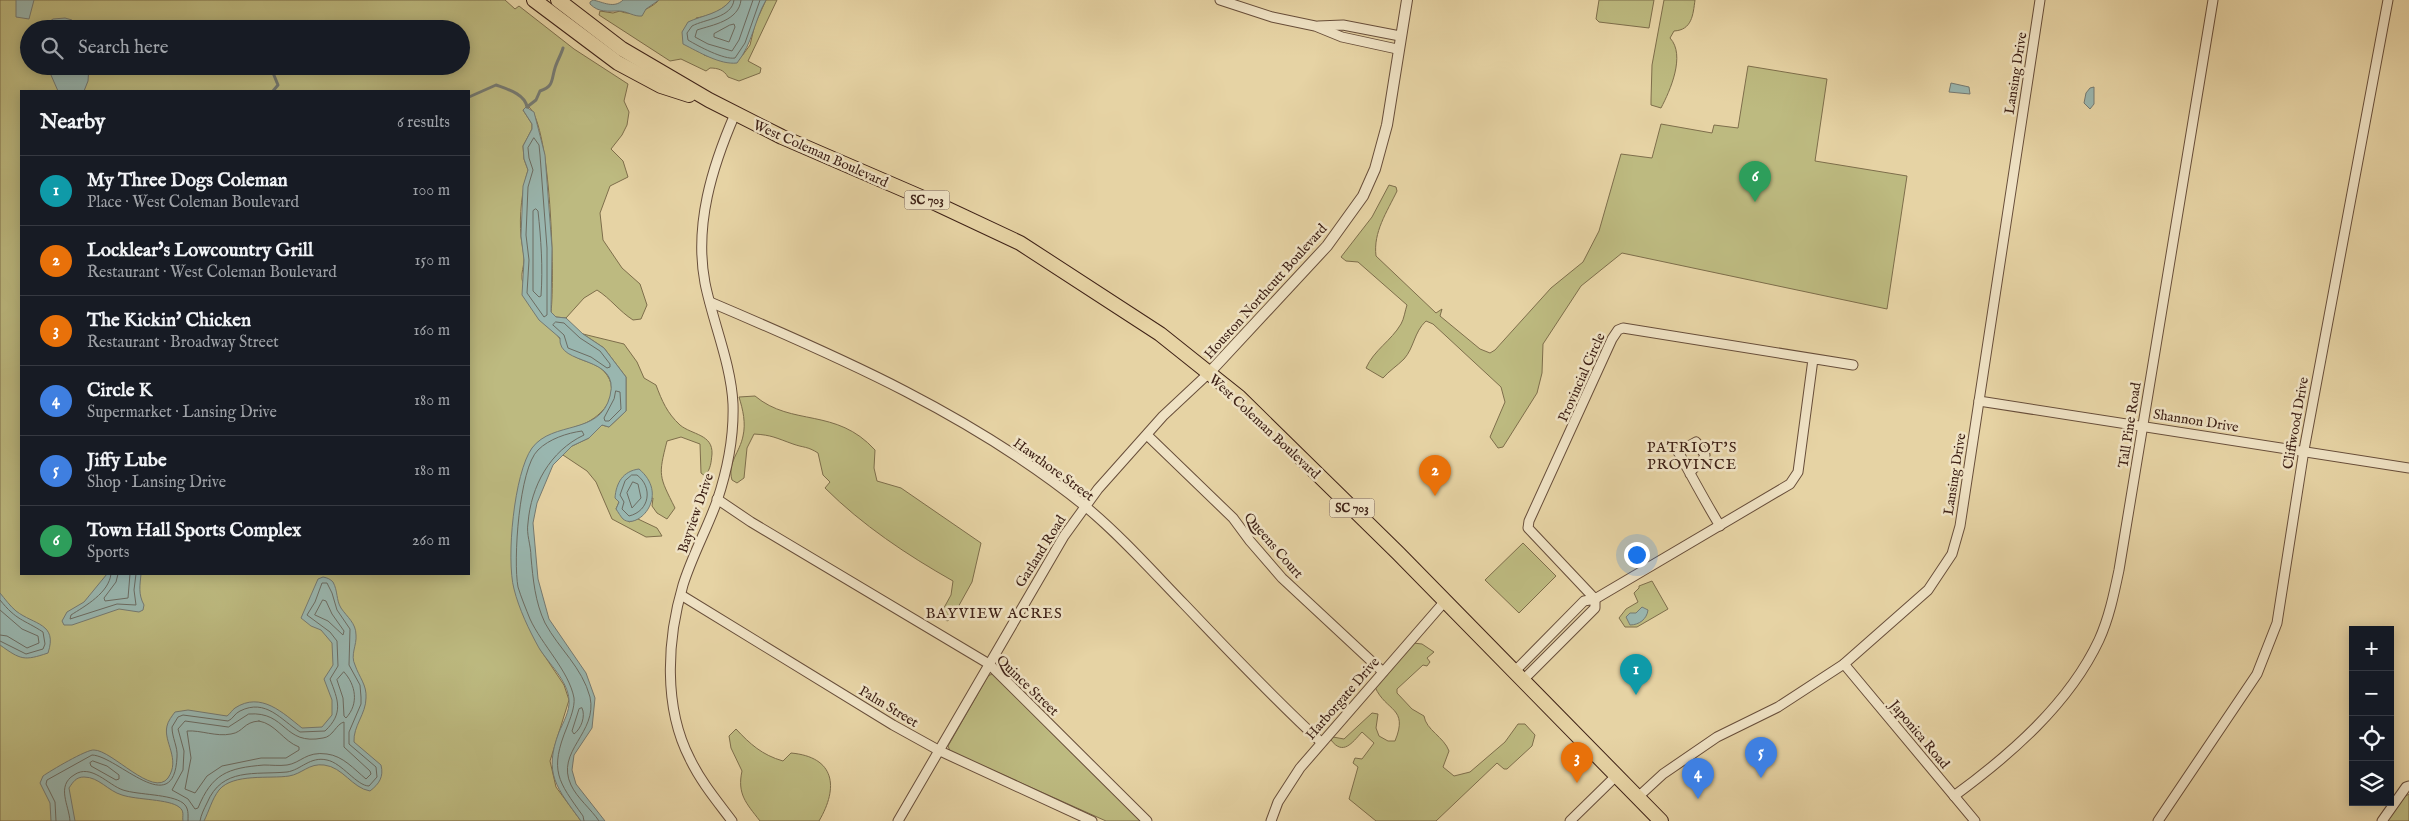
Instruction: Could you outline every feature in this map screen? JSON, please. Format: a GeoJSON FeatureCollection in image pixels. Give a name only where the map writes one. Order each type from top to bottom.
{"type":"FeatureCollection","features":[{"type":"Feature","properties":{"kind":"main road","name":"West Coleman Boulevard"},"geometry":{"type":"LineString","coordinates":[[534,0],[618,63],[661,86],[709,100]]}},
{"type":"Feature","properties":{"kind":"main road","name":"West Coleman Boulevard"},"geometry":{"type":"LineString","coordinates":[[558,0],[622,49],[709,100],[782,137],[936,204],[1020,244],[1160,334],[1239,397],[1445,601],[1661,821]]}},
{"type":"Feature","properties":{"kind":"street"},"geometry":{"type":"LineString","coordinates":[[1220,0],[1272,17],[1315,26],[1342,37],[1398,48]]}},
{"type":"Feature","properties":{"kind":"street","name":"Houston Northcutt Boulevard"},"geometry":{"type":"LineString","coordinates":[[1209,373],[1327,246],[1363,196],[1375,169],[1382,144],[1407,0]]}},
{"type":"Feature","properties":{"kind":"street","name":"Lansing Drive"},"geometry":{"type":"LineString","coordinates":[[1638,797],[1663,774],[1717,737],[1778,707],[1844,664],[1928,590],[1952,554],[1960,526],[2040,0]]}},
{"type":"Feature","properties":{"kind":"street","name":"Tall Pine Road"},"geometry":{"type":"LineString","coordinates":[[1954,796],[1999,760],[2043,720],[2078,678],[2089,659],[2108,616],[2116,585],[2213,0]]}},
{"type":"Feature","properties":{"kind":"street","name":"Cliffwood Drive"},"geometry":{"type":"LineString","coordinates":[[2158,821],[2256,674],[2277,623],[2304,450],[2388,0]]}},
{"type":"Feature","properties":{"kind":"street"},"geometry":{"type":"LineString","coordinates":[[1315,26],[1342,25],[1400,36]]}},
{"type":"Feature","properties":{"kind":"street","name":"Bayview Drive"},"geometry":{"type":"LineString","coordinates":[[732,821],[705,787],[689,758],[678,729],[672,691],[671,658],[673,626],[681,596],[717,500],[729,448],[732,404],[728,373],[710,302],[702,259],[705,208],[719,153],[735,114]]}},
{"type":"Feature","properties":{"kind":"street","name":"Hawthore Street"},"geometry":{"type":"LineString","coordinates":[[710,302],[831,353],[905,389],[992,442],[1085,507],[1144,562],[1268,693],[1321,742]]}},
{"type":"Feature","properties":{"kind":"street","name":"Provincial Circle"},"geometry":{"type":"LineString","coordinates":[[1595,599],[1528,528],[1529,521],[1614,334],[1623,328],[1853,365]]}},
{"type":"Feature","properties":{"kind":"street"},"geometry":{"type":"LineString","coordinates":[[1519,676],[1584,601],[1595,599],[1790,484],[1798,472],[1814,359]]}},
{"type":"Feature","properties":{"kind":"street","name":"Garland Road"},"geometry":{"type":"LineString","coordinates":[[898,821],[1064,536],[1098,489],[1147,434],[1209,373]]}},
{"type":"Feature","properties":{"kind":"street","name":"Shannon Drive"},"geometry":{"type":"LineString","coordinates":[[1979,402],[2304,450],[2409,468]]}},
{"type":"Feature","properties":{"kind":"street","name":"Queens Court"},"geometry":{"type":"LineString","coordinates":[[1147,434],[1233,518],[1282,578],[1383,672]]}},
{"type":"Feature","properties":{"kind":"street"},"geometry":{"type":"LineString","coordinates":[[1690,474],[1720,526]]}},
{"type":"Feature","properties":{"kind":"street","name":"Quince Street"},"geometry":{"type":"LineString","coordinates":[[717,500],[989,664],[1147,821]]}},
{"type":"Feature","properties":{"kind":"street","name":"Palm Street"},"geometry":{"type":"LineString","coordinates":[[681,596],[893,725],[940,751],[1092,821]]}},
{"type":"Feature","properties":{"kind":"street","name":"Harborgate Drive"},"geometry":{"type":"LineString","coordinates":[[1271,821],[1291,779],[1321,742],[1445,601]]}},
{"type":"Feature","properties":{"kind":"street","name":"Japonica Road"},"geometry":{"type":"LineString","coordinates":[[1844,664],[1975,821]]}},
{"type":"Feature","properties":{"kind":"street"},"geometry":{"type":"LineString","coordinates":[[1570,821],[1616,775]]}},
{"type":"Feature","properties":{"kind":"street"},"geometry":{"type":"LineString","coordinates":[[2382,821],[2406,787],[2409,786]]}},
{"type":"Feature","properties":{"kind":"shaded area"},"geometry":{"type":"Polygon","coordinates":[[[0,0],[505,0],[515,9],[519,6],[574,49],[628,84],[624,101],[629,112],[627,125],[611,149],[623,161],[628,177],[610,186],[600,213],[603,240],[622,268],[640,284],[647,305],[641,319],[633,320],[597,290],[584,298],[566,318],[556,317],[551,312],[552,238],[547,172],[536,120],[529,107],[523,110],[532,124],[532,129],[523,146],[524,159],[528,170],[524,186],[520,229],[524,260],[522,279],[552,329],[575,357],[594,364],[603,370],[611,384],[612,393],[609,401],[598,415],[582,425],[574,427],[521,480],[540,649],[564,685],[569,700],[550,761],[556,787],[581,821],[0,821],[0,0]]]}},
{"type":"Feature","properties":{"kind":"shaded area"},"geometry":{"type":"Polygon","coordinates":[[[659,0],[731,0],[715,12],[696,18],[704,55],[722,61],[742,56],[750,45],[755,24],[766,0],[777,0],[748,61],[761,68],[760,73],[739,81],[728,77],[723,71],[718,69],[710,68],[706,71],[681,59],[670,61],[599,15],[600,11],[635,13],[646,9],[659,0]]]}},
{"type":"Feature","properties":{"kind":"shaded area"},"geometry":{"type":"Polygon","coordinates":[[[1599,0],[1654,0],[1649,28],[1599,22],[1596,19],[1599,0]]]}},
{"type":"Feature","properties":{"kind":"shaded area"},"geometry":{"type":"Polygon","coordinates":[[[1664,0],[1695,0],[1688,25],[1685,28],[1674,31],[1670,38],[1675,45],[1677,63],[1672,83],[1661,108],[1651,105],[1651,100],[1652,65],[1664,0]]]}},
{"type":"Feature","properties":{"kind":"shaded area"},"geometry":{"type":"Polygon","coordinates":[[[1748,66],[1827,79],[1815,161],[1907,176],[1887,309],[1622,253],[1581,286],[1543,344],[1542,373],[1537,393],[1503,447],[1498,448],[1490,437],[1505,402],[1501,387],[1433,324],[1426,321],[1422,325],[1407,355],[1383,378],[1366,368],[1373,356],[1401,324],[1407,305],[1358,262],[1346,261],[1341,257],[1372,217],[1389,185],[1396,187],[1397,191],[1379,230],[1376,256],[1436,313],[1442,309],[1440,316],[1480,349],[1490,353],[1495,350],[1551,288],[1583,262],[1599,231],[1621,154],[1652,158],[1661,124],[1712,133],[1714,125],[1738,128],[1748,66]]]}},
{"type":"Feature","properties":{"kind":"shaded area"},"geometry":{"type":"Polygon","coordinates":[[[583,334],[624,344],[637,362],[644,378],[656,385],[663,402],[672,416],[680,425],[709,442],[711,447],[710,465],[705,476],[701,473],[700,444],[681,437],[667,441],[661,469],[663,482],[675,508],[667,519],[657,513],[652,506],[653,498],[619,502],[616,509],[629,522],[638,519],[657,528],[662,536],[646,537],[612,519],[596,482],[587,471],[563,455],[572,446],[589,438],[602,425],[609,427],[626,411],[626,377],[604,348],[583,334]]]}},
{"type":"Feature","properties":{"kind":"shaded area"},"geometry":{"type":"Polygon","coordinates":[[[755,396],[769,405],[784,411],[830,422],[860,437],[875,450],[874,468],[877,481],[901,488],[981,543],[972,582],[952,618],[947,621],[940,615],[951,595],[953,581],[886,539],[839,502],[825,488],[830,482],[823,475],[818,453],[774,437],[754,434],[747,448],[744,478],[737,483],[732,480],[731,468],[744,431],[744,416],[739,397],[755,396]]]}},
{"type":"Feature","properties":{"kind":"shaded area"},"geometry":{"type":"Polygon","coordinates":[[[1523,543],[1556,576],[1519,613],[1485,580],[1523,543]]]}},
{"type":"Feature","properties":{"kind":"shaded area"},"geometry":{"type":"Polygon","coordinates":[[[1652,581],[1668,609],[1637,627],[1625,627],[1619,618],[1626,609],[1638,602],[1634,593],[1639,586],[1652,581]]]}},
{"type":"Feature","properties":{"kind":"shaded area"},"geometry":{"type":"Polygon","coordinates":[[[1413,643],[1422,644],[1434,652],[1427,658],[1430,662],[1427,666],[1423,665],[1397,689],[1397,693],[1412,709],[1424,716],[1428,725],[1447,746],[1449,751],[1443,767],[1454,776],[1470,772],[1505,742],[1518,724],[1525,724],[1535,735],[1532,746],[1507,769],[1504,769],[1497,763],[1436,821],[1376,821],[1349,799],[1358,767],[1353,763],[1355,758],[1362,759],[1374,743],[1362,732],[1347,746],[1340,747],[1331,740],[1333,737],[1344,739],[1372,713],[1378,714],[1376,728],[1379,736],[1388,741],[1395,741],[1399,730],[1398,716],[1375,687],[1413,643]]]}},
{"type":"Feature","properties":{"kind":"shaded area"},"geometry":{"type":"Polygon","coordinates":[[[992,674],[1143,821],[1106,821],[950,751],[948,746],[988,676],[992,674]]]}},
{"type":"Feature","properties":{"kind":"shaded area"},"geometry":{"type":"Polygon","coordinates":[[[736,729],[769,756],[783,761],[791,753],[806,756],[824,767],[829,776],[831,786],[829,797],[819,821],[760,821],[747,803],[742,792],[742,771],[731,748],[729,736],[736,729]]]}},
{"type":"Feature","properties":{"kind":"shaded area"},"geometry":{"type":"Polygon","coordinates":[[[2409,794],[2409,821],[2387,821],[2404,797],[2409,794]]]}},
{"type":"Feature","properties":{"kind":"water"},"geometry":{"type":"Polygon","coordinates":[[[16,0],[34,0],[29,19],[16,17],[16,0]]]}},
{"type":"Feature","properties":{"kind":"water"},"geometry":{"type":"Polygon","coordinates":[[[593,0],[616,4],[623,0],[659,0],[646,9],[642,16],[639,16],[622,11],[600,10],[590,4],[593,0]]]}},
{"type":"Feature","properties":{"kind":"water"},"geometry":{"type":"Polygon","coordinates":[[[731,0],[766,0],[747,48],[737,63],[717,60],[683,44],[682,32],[688,22],[717,11],[731,0]]]}},
{"type":"Feature","properties":{"kind":"water"},"geometry":{"type":"Polygon","coordinates":[[[65,18],[72,20],[52,20],[65,18]]]}},
{"type":"Feature","properties":{"kind":"water"},"geometry":{"type":"Polygon","coordinates":[[[51,75],[88,75],[84,90],[58,90],[51,75]]]}},
{"type":"Feature","properties":{"kind":"water"},"geometry":{"type":"Polygon","coordinates":[[[1951,83],[1969,87],[1970,94],[1949,92],[1951,83]]]}},
{"type":"Feature","properties":{"kind":"water"},"geometry":{"type":"Polygon","coordinates":[[[2094,87],[2094,104],[2090,109],[2084,103],[2086,93],[2090,88],[2094,87]]]}},
{"type":"Feature","properties":{"kind":"water"},"geometry":{"type":"Polygon","coordinates":[[[526,107],[534,112],[545,155],[552,248],[551,312],[556,317],[566,318],[583,334],[604,348],[626,377],[626,411],[609,427],[602,425],[589,438],[572,446],[553,465],[537,503],[533,523],[538,579],[549,619],[586,673],[595,698],[592,728],[574,755],[572,770],[576,784],[605,821],[581,821],[565,799],[555,780],[552,759],[559,732],[566,717],[569,700],[568,693],[562,679],[539,648],[528,627],[516,597],[512,575],[511,538],[516,496],[520,476],[532,448],[541,439],[586,423],[597,417],[605,409],[610,396],[611,383],[606,373],[598,367],[568,353],[562,347],[560,338],[539,320],[522,295],[524,260],[521,236],[523,186],[528,170],[524,159],[523,146],[532,129],[532,124],[523,110],[526,107]]]}},
{"type":"Feature","properties":{"kind":"water"},"geometry":{"type":"Polygon","coordinates":[[[639,469],[648,479],[652,490],[652,500],[643,516],[629,521],[623,519],[616,509],[619,502],[615,498],[621,479],[629,472],[639,469]]]}},
{"type":"Feature","properties":{"kind":"water"},"geometry":{"type":"Polygon","coordinates":[[[106,575],[141,575],[140,590],[144,605],[143,610],[139,612],[119,609],[72,625],[64,625],[62,621],[67,612],[84,602],[106,575]]]}},
{"type":"Feature","properties":{"kind":"water"},"geometry":{"type":"Polygon","coordinates":[[[323,577],[333,582],[339,605],[356,631],[354,661],[364,685],[366,698],[364,709],[355,731],[354,742],[381,765],[382,769],[378,783],[370,791],[358,786],[337,769],[319,765],[289,776],[233,781],[219,790],[212,801],[204,821],[183,821],[182,810],[174,804],[122,795],[94,779],[81,777],[75,780],[69,788],[75,821],[51,821],[50,803],[40,783],[43,776],[84,753],[94,750],[102,752],[143,778],[153,782],[161,783],[168,778],[173,764],[166,732],[169,720],[175,712],[188,710],[227,716],[235,708],[245,703],[254,702],[271,706],[302,728],[322,727],[332,715],[332,700],[324,679],[333,665],[332,643],[321,630],[311,626],[301,618],[318,579],[323,577]]]}},
{"type":"Feature","properties":{"kind":"water"},"geometry":{"type":"Polygon","coordinates":[[[0,593],[16,611],[47,630],[50,636],[48,653],[23,658],[0,645],[0,593]]]}},
{"type":"Feature","properties":{"kind":"water"},"geometry":{"type":"Polygon","coordinates":[[[1642,607],[1648,610],[1644,619],[1639,623],[1630,625],[1626,617],[1630,613],[1636,613],[1642,607]]]}},
{"type":"Feature","properties":{"kind":"waterway"},"geometry":{"type":"LineString","coordinates":[[470,97],[496,85],[519,95],[526,102],[527,107],[536,100],[540,91],[550,85],[563,48]]}},
{"type":"Feature","properties":{"kind":"waterway"},"geometry":{"type":"LineString","coordinates":[[274,75],[278,85],[274,90]]}},
{"type":"Feature","properties":{"kind":"place","name":"Town Hall Sports Complex"},"geometry":{"type":"Point","coordinates":[1755,202]}},
{"type":"Feature","properties":{"kind":"place","name":"Locklear's Lowcountry Grill"},"geometry":{"type":"Point","coordinates":[1435,496]}},
{"type":"Feature","properties":{"kind":"place","name":"My Three Dogs Coleman"},"geometry":{"type":"Point","coordinates":[1636,695]}},
{"type":"Feature","properties":{"kind":"place","name":"Jiffy Lube"},"geometry":{"type":"Point","coordinates":[1761,778]}},
{"type":"Feature","properties":{"kind":"place","name":"The Kickin' Chicken"},"geometry":{"type":"Point","coordinates":[1577,783]}},
{"type":"Feature","properties":{"kind":"place","name":"Circle K"},"geometry":{"type":"Point","coordinates":[1698,799]}},
{"type":"Feature","properties":{"kind":"district","name":"PATRIOT'S PROVINCE"},"geometry":{"type":"Point","coordinates":[1692,456]}},
{"type":"Feature","properties":{"kind":"district","name":"BAYVIEW ACRES"},"geometry":{"type":"Point","coordinates":[994,613]}}]}
